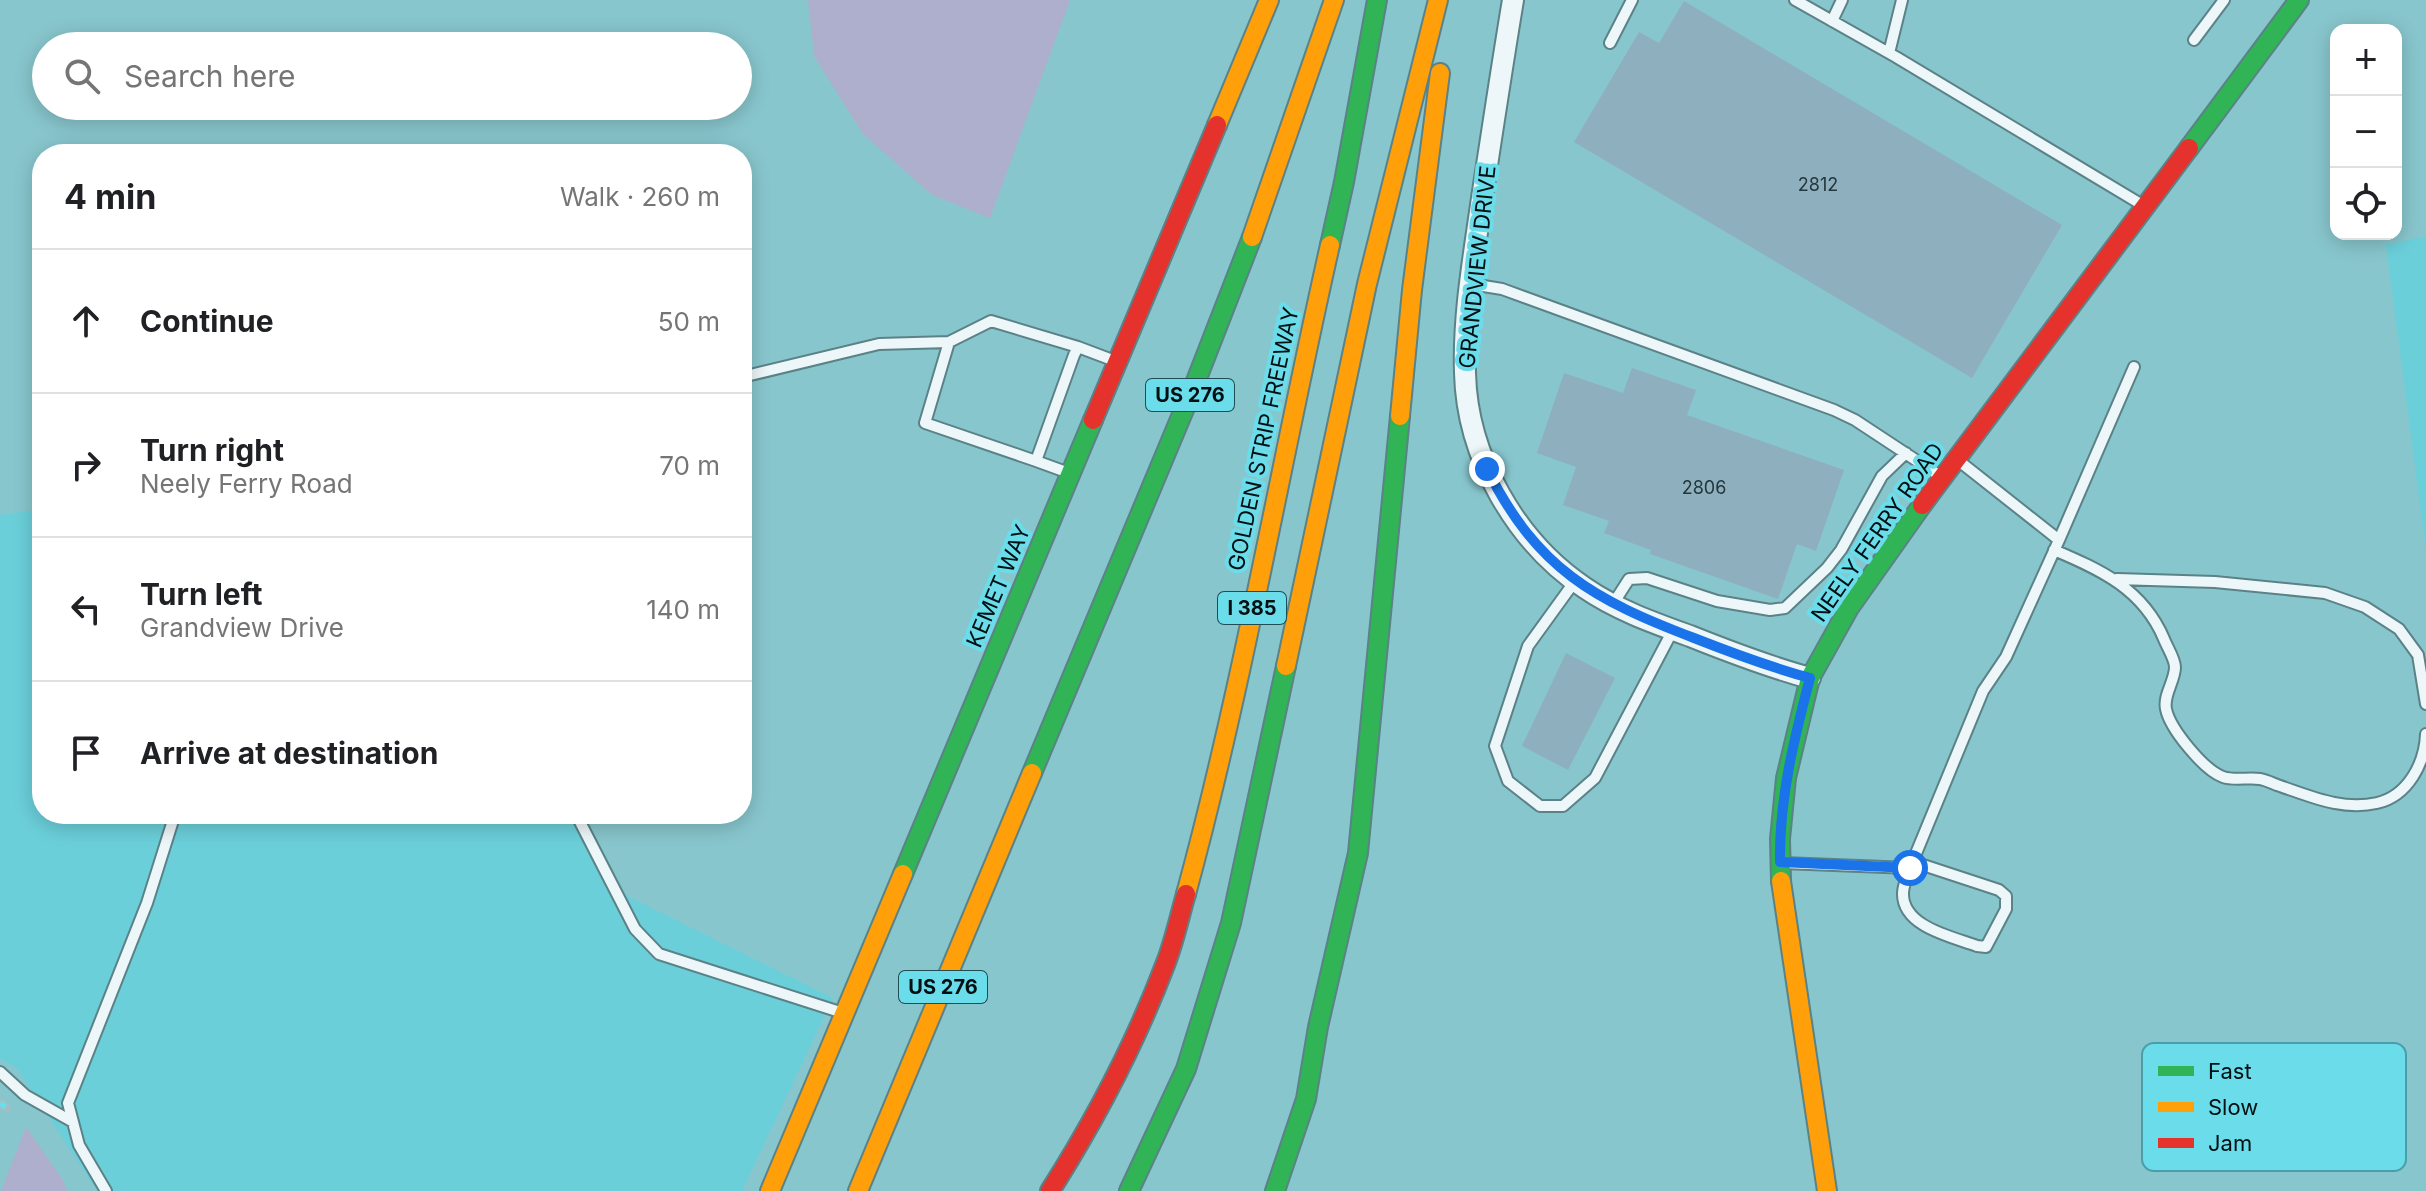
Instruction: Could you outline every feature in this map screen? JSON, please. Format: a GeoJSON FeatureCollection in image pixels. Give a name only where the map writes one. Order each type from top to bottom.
{"type":"FeatureCollection","features":[{"type":"Feature","properties":{"kind":"main road","name":"KEMET WAY"},"geometry":{"type":"LineString","coordinates":[[770,1191],[1269,0]]}},
{"type":"Feature","properties":{"kind":"main road","name":"US 276"},"geometry":{"type":"LineString","coordinates":[[858,1191],[1196,381],[1263,209],[1334,0]]}},
{"type":"Feature","properties":{"kind":"main road","name":"GOLDEN STRIP FREEWAY"},"geometry":{"type":"LineString","coordinates":[[1050,1191],[1089,1130],[1166,964],[1202,835],[1344,182],[1377,0]]}},
{"type":"Feature","properties":{"kind":"main road","name":"I 385"},"geometry":{"type":"LineString","coordinates":[[1129,1191],[1186,1069],[1231,923],[1367,284],[1438,0]]}},
{"type":"Feature","properties":{"kind":"main road"},"geometry":{"type":"LineString","coordinates":[[1275,1191],[1306,1099],[1318,1027],[1358,853],[1412,290],[1450,0]]}},
{"type":"Feature","properties":{"kind":"main road","name":"NEELY FERRY ROAD"},"geometry":{"type":"LineString","coordinates":[[1827,1191],[1788,952],[1780,862],[1786,778],[1810,678],[1849,608],[2299,0]]}},
{"type":"Feature","properties":{"kind":"main road"},"geometry":{"type":"LineString","coordinates":[[1294,1058],[1358,853]]}},
{"type":"Feature","properties":{"kind":"street","name":"GRANDVIEW DRIVE"},"geometry":{"type":"LineString","coordinates":[[1513,0],[1471,284],[1465,375],[1478,445],[1493,481],[1513,516],[1548,558],[1575,581],[1613,604],[1673,630],[1768,666],[1810,678]]}},
{"type":"Feature","properties":{"kind":"lane"},"geometry":{"type":"LineString","coordinates":[[1610,43],[1632,0]]}},
{"type":"Feature","properties":{"kind":"lane"},"geometry":{"type":"LineString","coordinates":[[1795,0],[2145,207]]}},
{"type":"Feature","properties":{"kind":"lane"},"geometry":{"type":"LineString","coordinates":[[1832,21],[1842,0]]}},
{"type":"Feature","properties":{"kind":"lane"},"geometry":{"type":"LineString","coordinates":[[1889,53],[1902,0]]}},
{"type":"Feature","properties":{"kind":"lane"},"geometry":{"type":"LineString","coordinates":[[2194,40],[2224,0]]}},
{"type":"Feature","properties":{"kind":"lane"},"geometry":{"type":"LineString","coordinates":[[1471,284],[1502,289],[1834,410],[1855,420],[1943,478]]}},
{"type":"Feature","properties":{"kind":"lane"},"geometry":{"type":"LineString","coordinates":[[752,375],[879,344],[949,342],[991,321],[1118,362]]}},
{"type":"Feature","properties":{"kind":"lane"},"geometry":{"type":"LineString","coordinates":[[949,342],[925,423],[1071,474]]}},
{"type":"Feature","properties":{"kind":"lane"},"geometry":{"type":"LineString","coordinates":[[1036,461],[1078,347]]}},
{"type":"Feature","properties":{"kind":"lane"},"geometry":{"type":"LineString","coordinates":[[1780,862],[1910,868],[1923,865],[1999,890],[2006,896],[2006,909],[1986,947],[1926,927],[1911,914],[1903,894],[1910,868],[1983,691],[2006,657],[2134,367]]}},
{"type":"Feature","properties":{"kind":"lane"},"geometry":{"type":"LineString","coordinates":[[1613,604],[1629,579],[1647,578],[1717,601],[1770,610],[1785,608],[1827,568],[1841,550],[1882,476],[1906,453]]}},
{"type":"Feature","properties":{"kind":"lane"},"geometry":{"type":"LineString","coordinates":[[1957,460],[2056,545],[2115,579],[2138,598],[2157,622],[2175,666],[2165,707],[2175,730],[2191,753],[2223,777],[2261,779],[2323,801],[2357,807],[2384,801],[2404,788],[2417,769],[2425,748],[2426,734]]}},
{"type":"Feature","properties":{"kind":"lane"},"geometry":{"type":"LineString","coordinates":[[2115,579],[2215,582],[2325,593],[2365,607],[2399,629],[2418,655],[2426,704]]}},
{"type":"Feature","properties":{"kind":"lane"},"geometry":{"type":"LineString","coordinates":[[1575,581],[1528,646],[1495,746],[1508,781],[1540,806],[1563,806],[1595,778],[1673,630]]}},
{"type":"Feature","properties":{"kind":"lane"},"geometry":{"type":"LineString","coordinates":[[106,1191],[79,1145],[68,1103],[147,903],[172,824]]}},
{"type":"Feature","properties":{"kind":"lane"},"geometry":{"type":"LineString","coordinates":[[581,824],[635,929],[659,954],[845,1013]]}},
{"type":"Feature","properties":{"kind":"lane"},"geometry":{"type":"LineString","coordinates":[[0,1072],[25,1095],[73,1122]]}},
{"type":"Feature","properties":{"kind":"shaded area"},"geometry":{"type":"Polygon","coordinates":[[[808,0],[1070,0],[990,218],[932,195],[863,134],[814,56],[808,0]]]}},
{"type":"Feature","properties":{"kind":"shaded area"},"geometry":{"type":"Polygon","coordinates":[[[2426,236],[2426,551],[2386,245],[2426,236]]]}},
{"type":"Feature","properties":{"kind":"shaded area"},"geometry":{"type":"Polygon","coordinates":[[[32,510],[32,824],[588,824],[619,892],[833,998],[742,1191],[97,1191],[16,1067],[0,1059],[0,515],[32,510]]]}},
{"type":"Feature","properties":{"kind":"shaded area"},"geometry":{"type":"Polygon","coordinates":[[[26,1127],[63,1180],[67,1191],[1,1191],[26,1127]]]}},
{"type":"Feature","properties":{"kind":"building"},"geometry":{"type":"Polygon","coordinates":[[[1684,1],[2062,225],[1972,378],[1574,142],[1639,32],[1659,43],[1684,1]]]}},
{"type":"Feature","properties":{"kind":"building"},"geometry":{"type":"Polygon","coordinates":[[[1632,368],[1696,390],[1687,415],[1844,470],[1816,551],[1797,544],[1778,599],[1650,554],[1651,550],[1604,533],[1609,521],[1563,505],[1576,467],[1537,453],[1564,373],[1623,393],[1632,368]]]}},
{"type":"Feature","properties":{"kind":"building"},"geometry":{"type":"Polygon","coordinates":[[[1566,653],[1615,678],[1568,770],[1522,746],[1566,653]]]}},
{"type":"Feature","properties":{"kind":"railway"},"geometry":{"type":"LineString","coordinates":[[0,1103],[6,1107]]}},
{"type":"Feature","properties":{"kind":"traffic: fast"},"geometry":{"type":"LineString","coordinates":[[1330,245],[1377,0]]}},
{"type":"Feature","properties":{"kind":"traffic: fast"},"geometry":{"type":"LineString","coordinates":[[2189,148],[2299,0]]}},
{"type":"Feature","properties":{"kind":"traffic: fast"},"geometry":{"type":"LineString","coordinates":[[1032,773],[1196,381],[1252,237]]}},
{"type":"Feature","properties":{"kind":"traffic: fast"},"geometry":{"type":"LineString","coordinates":[[1275,1191],[1306,1099],[1318,1027],[1358,853],[1400,416]]}},
{"type":"Feature","properties":{"kind":"traffic: fast"},"geometry":{"type":"LineString","coordinates":[[903,874],[1093,420]]}},
{"type":"Feature","properties":{"kind":"traffic: fast"},"geometry":{"type":"LineString","coordinates":[[1781,881],[1780,839],[1786,778],[1810,678],[1849,608],[1922,505]]}},
{"type":"Feature","properties":{"kind":"traffic: fast"},"geometry":{"type":"LineString","coordinates":[[1129,1191],[1186,1069],[1231,923],[1286,666]]}},
{"type":"Feature","properties":{"kind":"traffic: slow"},"geometry":{"type":"LineString","coordinates":[[1217,125],[1269,0]]}},
{"type":"Feature","properties":{"kind":"traffic: slow"},"geometry":{"type":"LineString","coordinates":[[1252,237],[1334,0]]}},
{"type":"Feature","properties":{"kind":"traffic: slow"},"geometry":{"type":"LineString","coordinates":[[1286,666],[1367,284],[1438,0]]}},
{"type":"Feature","properties":{"kind":"traffic: slow"},"geometry":{"type":"LineString","coordinates":[[1400,416],[1412,290],[1440,73]]}},
{"type":"Feature","properties":{"kind":"traffic: slow"},"geometry":{"type":"LineString","coordinates":[[1186,894],[1244,652],[1330,245]]}},
{"type":"Feature","properties":{"kind":"traffic: slow"},"geometry":{"type":"LineString","coordinates":[[858,1191],[1032,773]]}},
{"type":"Feature","properties":{"kind":"traffic: slow"},"geometry":{"type":"LineString","coordinates":[[770,1191],[903,874]]}},
{"type":"Feature","properties":{"kind":"traffic: slow"},"geometry":{"type":"LineString","coordinates":[[1781,881],[1827,1191]]}},
{"type":"Feature","properties":{"kind":"traffic: jam"},"geometry":{"type":"LineString","coordinates":[[1093,420],[1217,125]]}},
{"type":"Feature","properties":{"kind":"traffic: jam"},"geometry":{"type":"LineString","coordinates":[[1922,505],[2189,148]]}},
{"type":"Feature","properties":{"kind":"traffic: jam"},"geometry":{"type":"LineString","coordinates":[[1050,1191],[1083,1137],[1141,1024],[1168,957],[1186,894]]}},
{"type":"Feature","properties":{"kind":"route"},"geometry":{"type":"LineString","coordinates":[[1487,469],[1513,516],[1531,540],[1584,588],[1648,621],[1768,666],[1810,678],[1786,778],[1780,862],[1910,868]]}}]}
